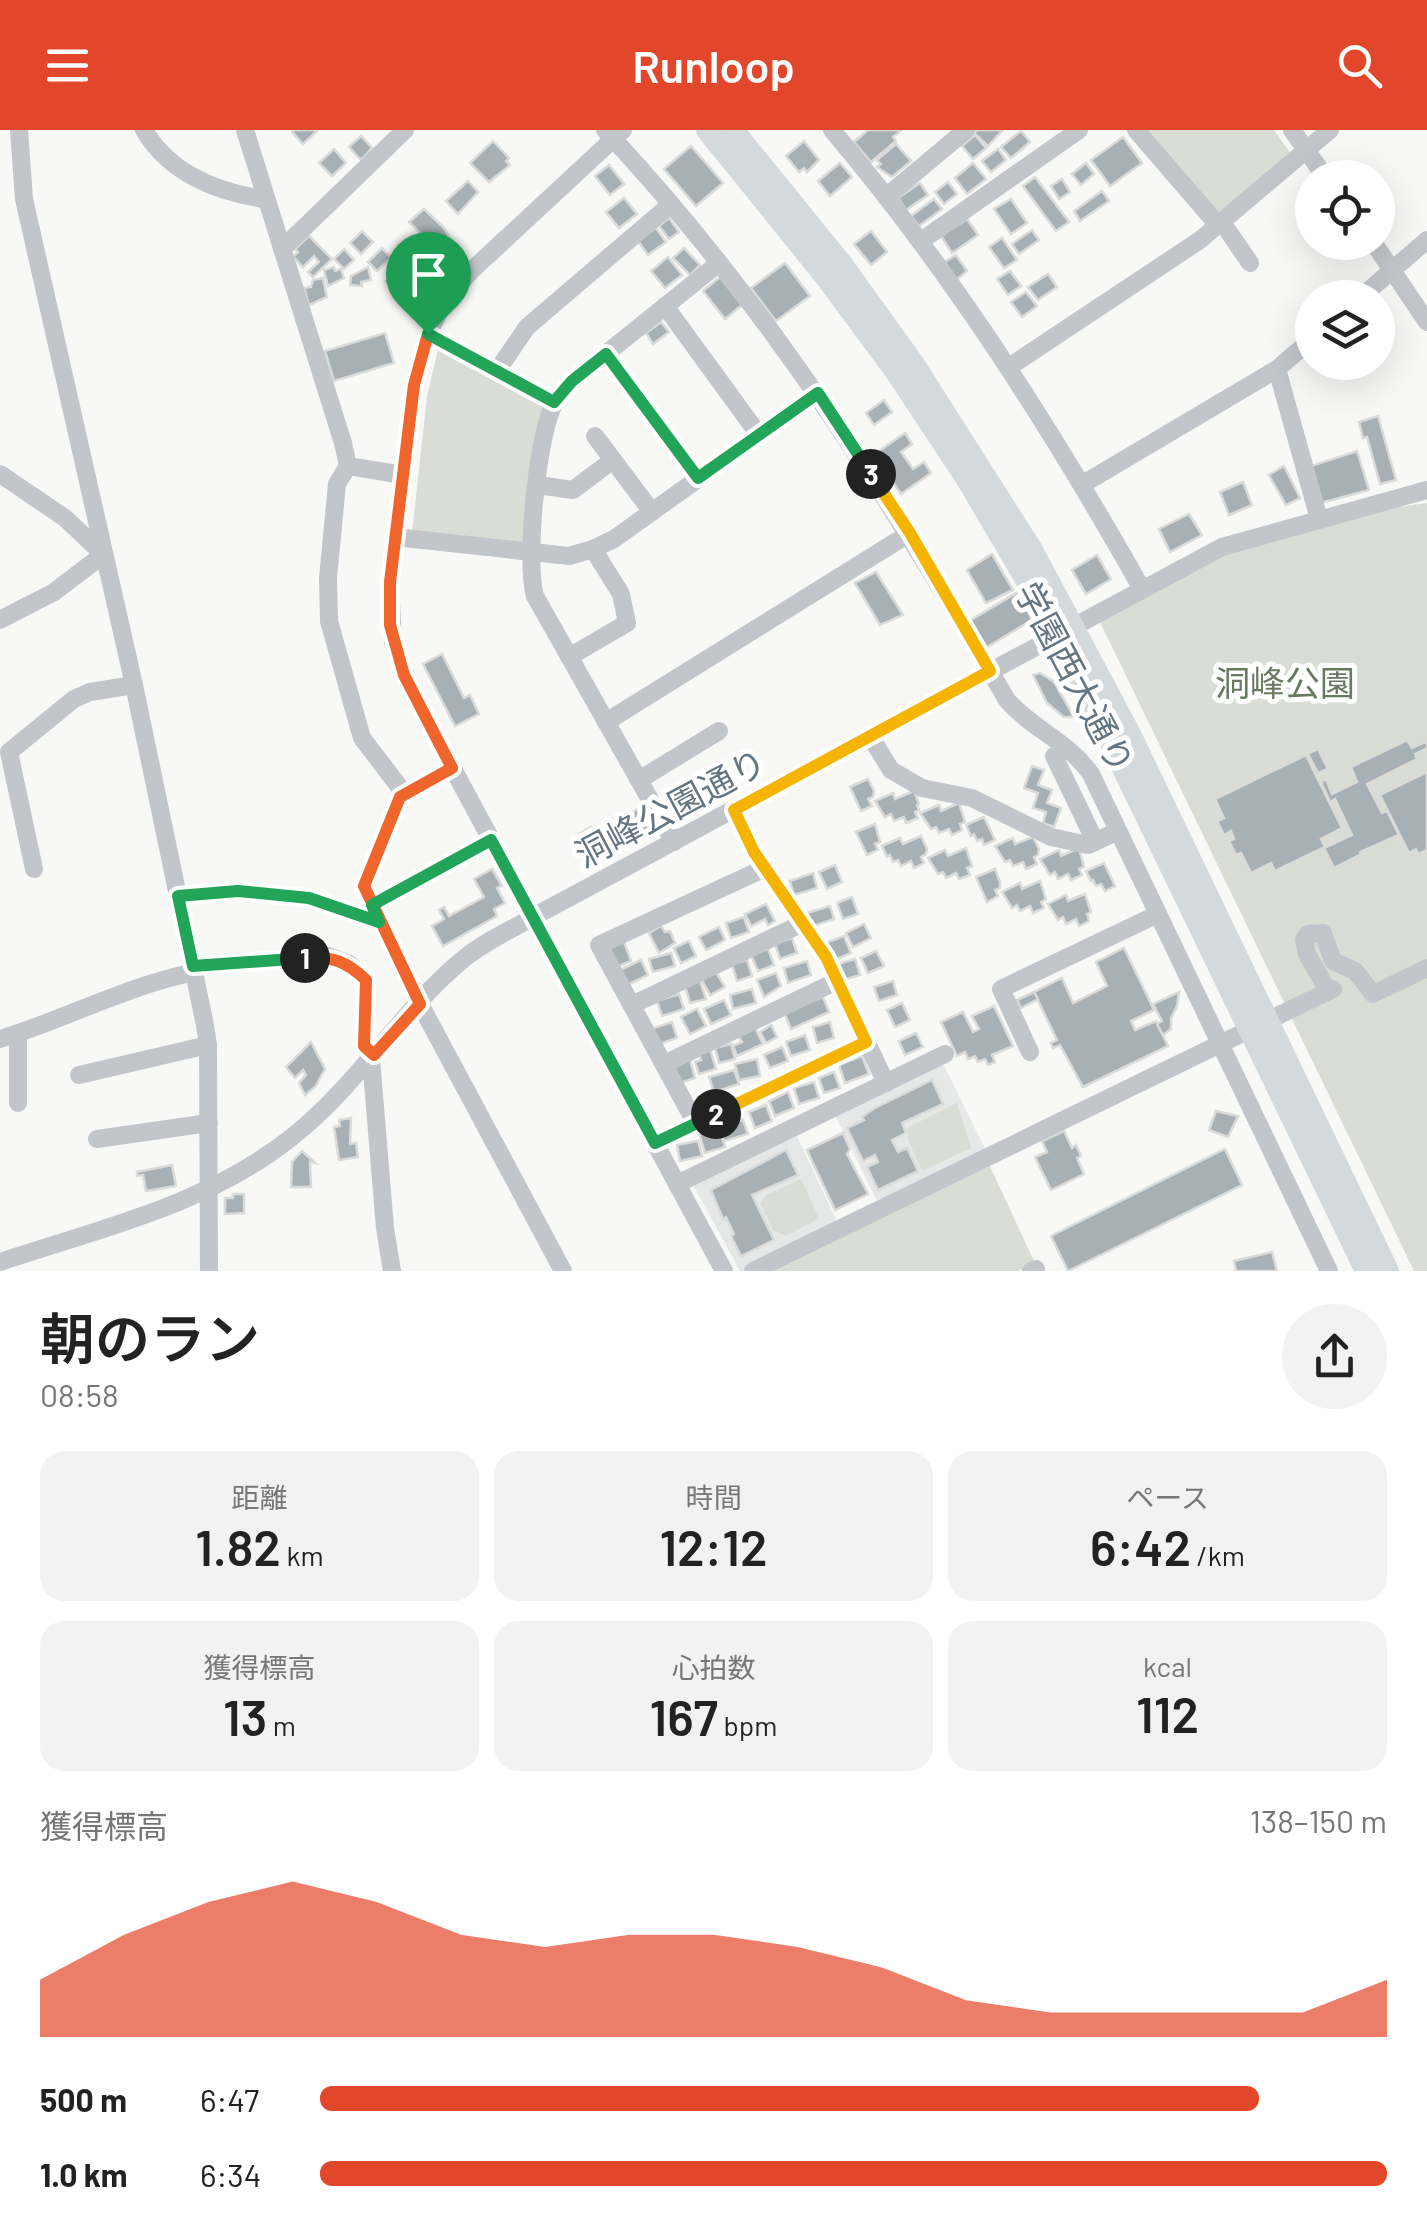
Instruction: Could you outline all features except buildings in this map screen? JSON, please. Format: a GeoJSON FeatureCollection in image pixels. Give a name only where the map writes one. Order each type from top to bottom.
{"type":"FeatureCollection","features":[{"type":"Feature","properties":{"kind":"main road","name":"学園西大通り"},"geometry":{"type":"LineString","coordinates":[[708,130],[896,372],[1066,630],[1366,1271]]}},
{"type":"Feature","properties":{"kind":"main road","name":"学園西大通り"},"geometry":{"type":"LineString","coordinates":[[733,130],[841,263],[986,474],[1304,1092],[1388,1271]]}},
{"type":"Feature","properties":{"kind":"street"},"geometry":{"type":"LineString","coordinates":[[19,130],[24,199],[134,685],[208,1045],[209,1271]]}},
{"type":"Feature","properties":{"kind":"street"},"geometry":{"type":"LineString","coordinates":[[144,130],[156,150],[172,165],[233,194],[264,198]]}},
{"type":"Feature","properties":{"kind":"street"},"geometry":{"type":"LineString","coordinates":[[245,130],[348,466],[337,484],[328,578],[329,621],[362,738],[404,792]]}},
{"type":"Feature","properties":{"kind":"street"},"geometry":{"type":"LineString","coordinates":[[282,249],[405,130]]}},
{"type":"Feature","properties":{"kind":"street"},"geometry":{"type":"LineString","coordinates":[[886,198],[966,130]]}},
{"type":"Feature","properties":{"kind":"street"},"geometry":{"type":"LineString","coordinates":[[921,242],[1079,130]]}},
{"type":"Feature","properties":{"kind":"street"},"geometry":{"type":"LineString","coordinates":[[1136,130],[1220,224],[1250,264]]}},
{"type":"Feature","properties":{"kind":"street"},"geometry":{"type":"LineString","coordinates":[[1292,130],[1313,160]]}},
{"type":"Feature","properties":{"kind":"street"},"geometry":{"type":"LineString","coordinates":[[1009,367],[1220,224],[1330,130]]}},
{"type":"Feature","properties":{"kind":"street"},"geometry":{"type":"LineString","coordinates":[[838,132],[1009,367],[1142,589]]}},
{"type":"Feature","properties":{"kind":"street"},"geometry":{"type":"LineString","coordinates":[[724,1271],[411,690],[393,642],[389,604],[414,385],[428,334],[446,301],[470,272],[614,133],[818,393],[910,533],[1020,716],[1080,758],[1329,1271]]}},
{"type":"Feature","properties":{"kind":"street"},"geometry":{"type":"LineString","coordinates":[[497,371],[526,327],[670,205]]}},
{"type":"Feature","properties":{"kind":"street"},"geometry":{"type":"LineString","coordinates":[[1381,280],[1427,240]]}},
{"type":"Feature","properties":{"kind":"street"},"geometry":{"type":"LineString","coordinates":[[1385,260],[1427,322]]}},
{"type":"Feature","properties":{"kind":"street"},"geometry":{"type":"LineString","coordinates":[[674,842],[536,596],[531,553],[544,431],[554,402],[572,381],[719,263]]}},
{"type":"Feature","properties":{"kind":"street"},"geometry":{"type":"LineString","coordinates":[[665,306],[759,435]]}},
{"type":"Feature","properties":{"kind":"street"},"geometry":{"type":"LineString","coordinates":[[428,334],[554,402]]}},
{"type":"Feature","properties":{"kind":"street"},"geometry":{"type":"LineString","coordinates":[[1082,484],[1277,369],[1295,353]]}},
{"type":"Feature","properties":{"kind":"street"},"geometry":{"type":"LineString","coordinates":[[606,354],[698,478]]}},
{"type":"Feature","properties":{"kind":"street"},"geometry":{"type":"LineString","coordinates":[[1277,369],[1319,519]]}},
{"type":"Feature","properties":{"kind":"street"},"geometry":{"type":"LineString","coordinates":[[396,536],[569,556],[593,550],[818,393]]}},
{"type":"Feature","properties":{"kind":"street"},"geometry":{"type":"LineString","coordinates":[[595,436],[652,512]]}},
{"type":"Feature","properties":{"kind":"street"},"geometry":{"type":"LineString","coordinates":[[538,485],[573,490],[614,460]]}},
{"type":"Feature","properties":{"kind":"street"},"geometry":{"type":"LineString","coordinates":[[348,466],[403,475]]}},
{"type":"Feature","properties":{"kind":"street"},"geometry":{"type":"LineString","coordinates":[[0,474],[65,518],[104,554]]}},
{"type":"Feature","properties":{"kind":"street","name":"洞峰公園通り"},"geometry":{"type":"LineString","coordinates":[[0,1262],[166,1209],[232,1178],[292,1138],[321,1113],[461,960],[533,918],[1222,547],[1427,490]]}},
{"type":"Feature","properties":{"kind":"street"},"geometry":{"type":"LineString","coordinates":[[606,722],[910,533]]}},
{"type":"Feature","properties":{"kind":"street"},"geometry":{"type":"LineString","coordinates":[[569,657],[627,623],[620,594],[593,550]]}},
{"type":"Feature","properties":{"kind":"street"},"geometry":{"type":"LineString","coordinates":[[0,620],[54,592],[104,554]]}},
{"type":"Feature","properties":{"kind":"street"},"geometry":{"type":"LineString","coordinates":[[34,870],[9,752],[74,699],[134,685]]}},
{"type":"Feature","properties":{"kind":"street"},"geometry":{"type":"LineString","coordinates":[[639,780],[719,731]]}},
{"type":"Feature","properties":{"kind":"street"},"geometry":{"type":"LineString","coordinates":[[870,736],[891,770],[917,786],[972,798],[1051,837],[1088,844],[1118,831]]}},
{"type":"Feature","properties":{"kind":"street"},"geometry":{"type":"LineString","coordinates":[[1054,756],[1095,841]]}},
{"type":"Feature","properties":{"kind":"street"},"geometry":{"type":"LineString","coordinates":[[452,768],[404,792],[364,879],[375,913],[420,1004],[563,1271]]}},
{"type":"Feature","properties":{"kind":"street"},"geometry":{"type":"LineString","coordinates":[[734,810],[765,868],[826,957],[886,1083]]}},
{"type":"Feature","properties":{"kind":"street"},"geometry":{"type":"LineString","coordinates":[[178,896],[238,891],[309,898],[375,913],[491,840]]}},
{"type":"Feature","properties":{"kind":"street"},"geometry":{"type":"LineString","coordinates":[[696,1124],[599,945],[765,868]]}},
{"type":"Feature","properties":{"kind":"street"},"geometry":{"type":"LineString","coordinates":[[1030,1052],[1001,990],[1158,914]]}},
{"type":"Feature","properties":{"kind":"street"},"geometry":{"type":"LineString","coordinates":[[632,1005],[803,923]]}},
{"type":"Feature","properties":{"kind":"street"},"geometry":{"type":"LineString","coordinates":[[753,1271],[1327,991],[1305,949],[1308,934],[1323,933],[1333,961],[1355,971],[1373,994],[1427,968]]}},
{"type":"Feature","properties":{"kind":"street"},"geometry":{"type":"LineString","coordinates":[[18,1103],[9,1036],[194,969],[328,956],[349,964],[366,980],[364,1046],[372,1057],[392,1271]]}},
{"type":"Feature","properties":{"kind":"street"},"geometry":{"type":"LineString","coordinates":[[664,1064],[837,981]]}},
{"type":"Feature","properties":{"kind":"street"},"geometry":{"type":"LineString","coordinates":[[655,1143],[866,1042]]}},
{"type":"Feature","properties":{"kind":"street"},"geometry":{"type":"LineString","coordinates":[[79,1075],[208,1045]]}},
{"type":"Feature","properties":{"kind":"street"},"geometry":{"type":"LineString","coordinates":[[677,1184],[945,1054]]}},
{"type":"Feature","properties":{"kind":"street"},"geometry":{"type":"LineString","coordinates":[[97,1139],[209,1123]]}},
{"type":"Feature","properties":{"kind":"shaded area"},"geometry":{"type":"Polygon","coordinates":[[[944,1066],[987,1153],[879,1205],[835,1115],[944,1066]]]}},
{"type":"Feature","properties":{"kind":"shaded area"},"geometry":{"type":"Polygon","coordinates":[[[796,1134],[839,1226],[740,1271],[692,1183],[796,1134]]]}},
{"type":"Feature","properties":{"kind":"green space"},"geometry":{"type":"Polygon","coordinates":[[[1142,130],[1274,130],[1292,155],[1222,215],[1214,214],[1142,130]]]}},
{"type":"Feature","properties":{"kind":"green space"},"geometry":{"type":"Polygon","coordinates":[[[439,345],[545,403],[526,541],[521,546],[412,533],[427,396],[439,345]]]}},
{"type":"Feature","properties":{"kind":"green space","name":"洞峰公園"},"geometry":{"type":"Polygon","coordinates":[[[1427,503],[1427,1271],[1414,1271],[1099,620],[1186,572],[1239,549],[1320,524],[1427,503]]]}},
{"type":"Feature","properties":{"kind":"green space"},"geometry":{"type":"Polygon","coordinates":[[[957,1103],[971,1148],[922,1171],[908,1140],[907,1128],[957,1103]]]}},
{"type":"Feature","properties":{"kind":"green space"},"geometry":{"type":"Polygon","coordinates":[[[988,1162],[1035,1263],[1018,1271],[760,1271],[988,1162]]]}},
{"type":"Feature","properties":{"kind":"green space"},"geometry":{"type":"Polygon","coordinates":[[[801,1179],[818,1216],[786,1236],[773,1230],[760,1204],[766,1195],[801,1179]]]}},
{"type":"Feature","properties":{"kind":"route"},"geometry":{"type":"LineString","coordinates":[[428,334],[414,385],[390,582],[390,625],[404,675],[452,768],[400,797],[364,879],[364,886],[379,922],[420,1004],[374,1055],[364,1046],[366,980],[349,964],[328,956],[193,966],[178,896],[238,891],[309,898],[379,922],[372,905],[491,840],[655,1143],[866,1042],[826,957],[754,852],[734,810],[990,671],[910,533],[818,393],[698,478],[606,354],[572,381],[554,402],[428,334]]}}]}
